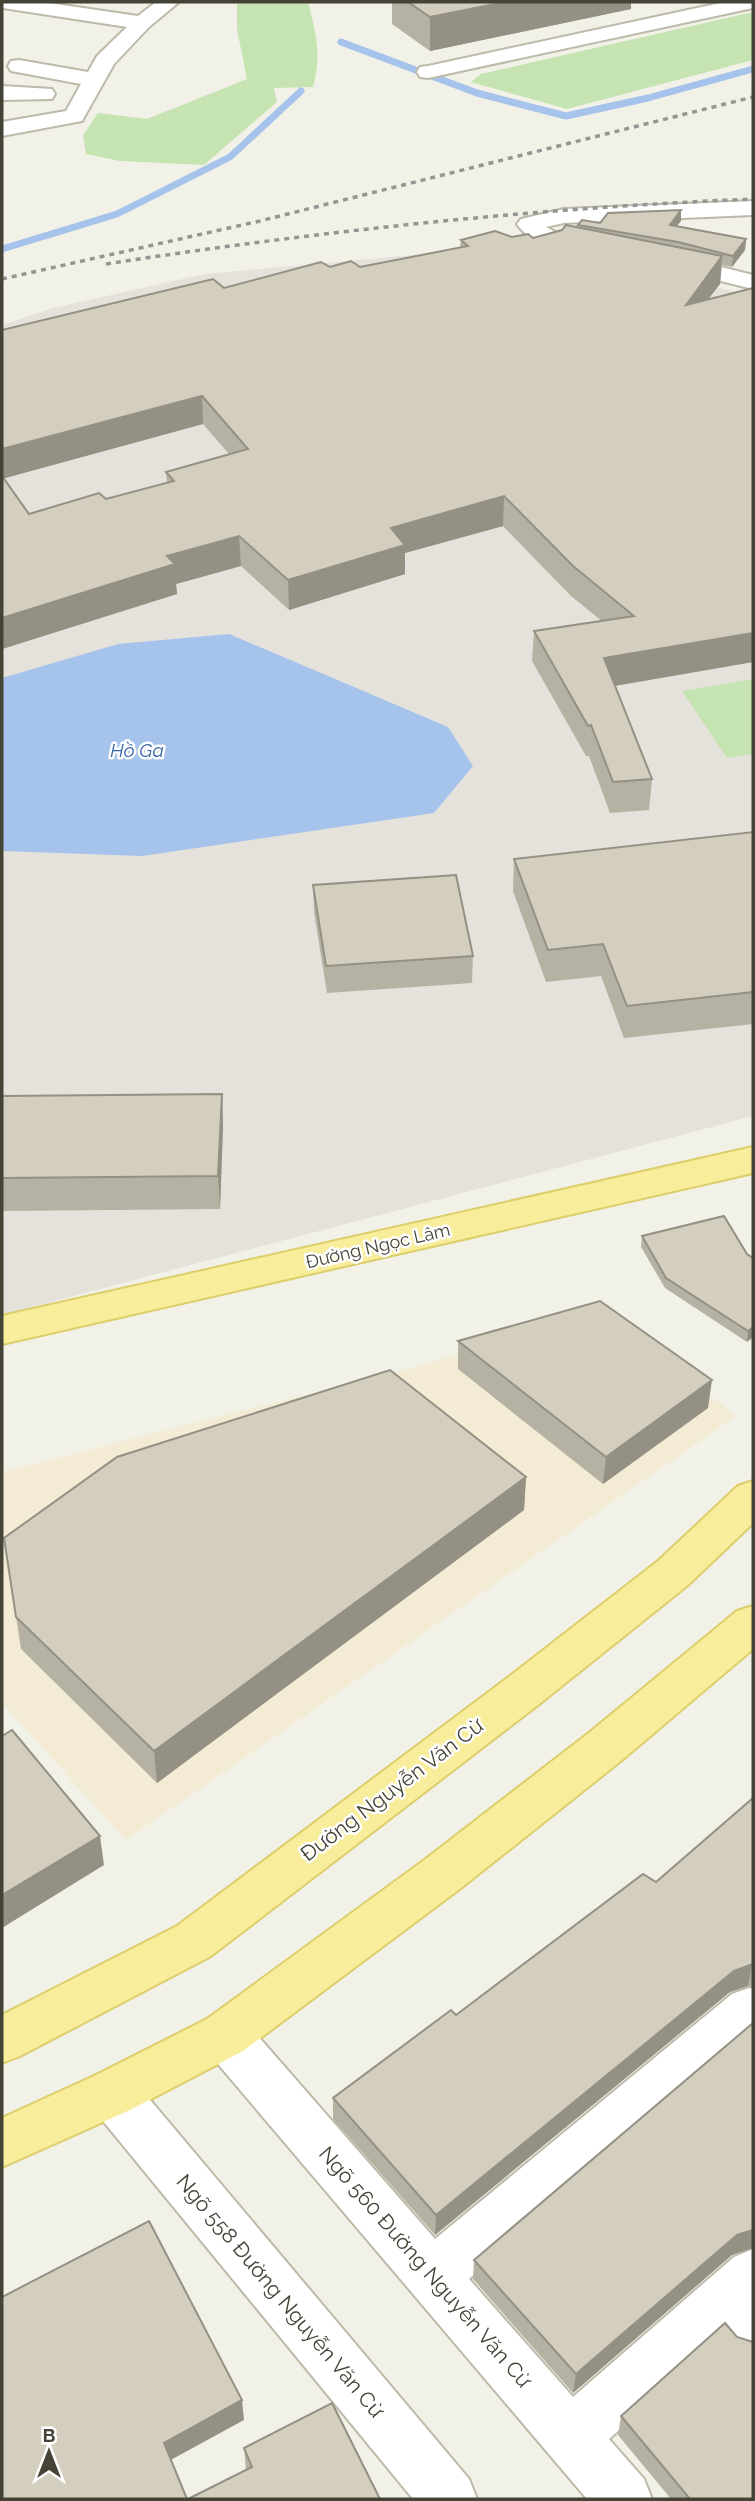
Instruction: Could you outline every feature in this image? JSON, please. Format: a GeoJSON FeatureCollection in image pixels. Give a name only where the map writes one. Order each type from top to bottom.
{"type":"FeatureCollection","features":[{"type":"Feature","properties":{"kind":"main road","name":"Đường Ngọc Lâm"},"geometry":{"type":"LineString","coordinates":[[2,1330],[753,1160]]}},
{"type":"Feature","properties":{"kind":"main road","name":"Đường Nguyễn Văn Cừ"},"geometry":{"type":"LineString","coordinates":[[2,2040],[194,1941],[662,1582],[753,1497]]}},
{"type":"Feature","properties":{"kind":"main road"},"geometry":{"type":"LineString","coordinates":[[2,2143],[112,2093],[225,2035],[444,1873],[606,1746],[753,1624]]}},
{"type":"Feature","properties":{"kind":"street"},"geometry":{"type":"LineString","coordinates":[[3,2],[142,23]]}},
{"type":"Feature","properties":{"kind":"street"},"geometry":{"type":"LineString","coordinates":[[2,129],[74,116],[105,61],[142,23],[169,2]]}},
{"type":"Feature","properties":{"kind":"street"},"geometry":{"type":"LineString","coordinates":[[428,72],[752,2]]}},
{"type":"Feature","properties":{"kind":"street"},"geometry":{"type":"LineString","coordinates":[[19,66],[95,80]]}},
{"type":"Feature","properties":{"kind":"street"},"geometry":{"type":"LineString","coordinates":[[2,93],[44,94]]}},
{"type":"Feature","properties":{"kind":"street"},"geometry":{"type":"LineString","coordinates":[[610,250],[549,240],[541,237],[529,224],[564,216],[751,208]]}},
{"type":"Feature","properties":{"kind":"street"},"geometry":{"type":"LineString","coordinates":[[650,258],[753,282]]}},
{"type":"Feature","properties":{"kind":"street"},"geometry":{"type":"LineString","coordinates":[[432,2276],[749,2010]]}},
{"type":"Feature","properties":{"kind":"street","name":"Ngõ 560 Đường Nguyễn Văn Cừ"},"geometry":{"type":"LineString","coordinates":[[225,2035],[624,2499]]}},
{"type":"Feature","properties":{"kind":"street","name":"Ngõ 558 Đường Nguyễn Văn Cừ"},"geometry":{"type":"LineString","coordinates":[[112,2093],[449,2499]]}},
{"type":"Feature","properties":{"kind":"street"},"geometry":{"type":"LineString","coordinates":[[570,2436],[743,2304]]}},
{"type":"Feature","properties":{"kind":"shaded area"},"geometry":{"type":"Polygon","coordinates":[[[434,253],[636,268],[753,296],[753,1116],[2,1315],[2,325],[53,308],[205,274],[434,253]]]}},
{"type":"Feature","properties":{"kind":"shaded area"},"geometry":{"type":"Polygon","coordinates":[[[599,1311],[736,1416],[126,1840],[2,1703],[2,1472],[420,1366],[599,1311]]]}},
{"type":"Feature","properties":{"kind":"green space"},"geometry":{"type":"Polygon","coordinates":[[[237,2],[308,2],[317,54],[313,87],[274,88],[277,102],[204,165],[120,161],[86,154],[83,135],[98,113],[147,119],[247,79],[237,29],[237,2]]]}},
{"type":"Feature","properties":{"kind":"green space"},"geometry":{"type":"Polygon","coordinates":[[[753,12],[753,60],[567,109],[471,82],[481,74],[753,12]]]}},
{"type":"Feature","properties":{"kind":"green space"},"geometry":{"type":"Polygon","coordinates":[[[753,679],[753,754],[727,758],[682,691],[753,679]]]}},
{"type":"Feature","properties":{"kind":"water","name":"Hồ Ga"},"geometry":{"type":"Polygon","coordinates":[[[229,634],[448,727],[473,766],[434,813],[142,856],[2,851],[2,678],[118,644],[229,634]]]}},
{"type":"Feature","properties":{"kind":"building"},"geometry":{"type":"Polygon","coordinates":[[[408,2],[505,2],[430,17],[408,2]]]}},
{"type":"Feature","properties":{"kind":"building"},"geometry":{"type":"Polygon","coordinates":[[[681,210],[670,225],[746,239],[733,256],[678,242],[578,225],[582,220],[600,223],[608,213],[681,210]]]}},
{"type":"Feature","properties":{"kind":"building"},"geometry":{"type":"Polygon","coordinates":[[[566,225],[722,256],[686,305],[753,288],[753,633],[604,658],[652,779],[613,782],[591,725],[588,726],[534,631],[634,616],[573,566],[504,496],[391,528],[405,545],[288,580],[239,536],[167,556],[175,564],[2,618],[2,476],[29,514],[99,493],[106,499],[174,481],[166,472],[248,449],[202,396],[2,449],[2,330],[213,279],[224,288],[321,262],[330,267],[351,261],[360,267],[468,246],[461,240],[495,231],[512,237],[528,234],[533,238],[562,230],[566,225]]]}},
{"type":"Feature","properties":{"kind":"building"},"geometry":{"type":"Polygon","coordinates":[[[753,832],[753,992],[627,1006],[603,944],[548,950],[514,859],[753,832]]]}},
{"type":"Feature","properties":{"kind":"building"},"geometry":{"type":"Polygon","coordinates":[[[456,875],[473,956],[326,966],[313,885],[456,875]]]}},
{"type":"Feature","properties":{"kind":"building"},"geometry":{"type":"Polygon","coordinates":[[[222,1094],[218,1176],[2,1178],[2,1096],[222,1094]]]}},
{"type":"Feature","properties":{"kind":"building"},"geometry":{"type":"Polygon","coordinates":[[[724,1216],[747,1254],[753,1258],[753,1327],[748,1331],[666,1278],[642,1236],[724,1216]]]}},
{"type":"Feature","properties":{"kind":"building"},"geometry":{"type":"Polygon","coordinates":[[[600,1301],[712,1380],[606,1457],[458,1341],[600,1301]]]}},
{"type":"Feature","properties":{"kind":"building"},"geometry":{"type":"Polygon","coordinates":[[[390,1370],[526,1477],[154,1751],[16,1617],[4,1538],[117,1457],[390,1370]]]}},
{"type":"Feature","properties":{"kind":"building"},"geometry":{"type":"Polygon","coordinates":[[[12,1730],[100,1836],[2,1895],[2,1736],[12,1730]]]}},
{"type":"Feature","properties":{"kind":"building"},"geometry":{"type":"Polygon","coordinates":[[[753,1798],[753,1964],[734,1971],[436,2215],[333,2098],[451,2010],[456,2015],[643,1874],[656,1882],[753,1798]]]}},
{"type":"Feature","properties":{"kind":"building"},"geometry":{"type":"Polygon","coordinates":[[[753,2023],[753,2230],[737,2235],[576,2374],[474,2260],[753,2023]]]}},
{"type":"Feature","properties":{"kind":"building"},"geometry":{"type":"Polygon","coordinates":[[[149,2221],[242,2400],[164,2443],[187,2499],[2,2499],[2,2297],[149,2221]]]}},
{"type":"Feature","properties":{"kind":"building"},"geometry":{"type":"Polygon","coordinates":[[[725,2323],[737,2337],[753,2342],[753,2499],[690,2499],[621,2416],[725,2323]]]}},
{"type":"Feature","properties":{"kind":"building"},"geometry":{"type":"Polygon","coordinates":[[[332,2403],[380,2499],[188,2499],[252,2467],[244,2448],[332,2403]]]}},
{"type":"Feature","properties":{"kind":"waterway"},"geometry":{"type":"LineString","coordinates":[[341,42],[477,93],[566,116],[648,98],[753,69]]}},
{"type":"Feature","properties":{"kind":"waterway"},"geometry":{"type":"LineString","coordinates":[[2,249],[117,214],[230,157],[301,91]]}},
{"type":"Feature","properties":{"kind":"railway"},"geometry":{"type":"LineString","coordinates":[[2,279],[260,221],[753,97]]}},
{"type":"Feature","properties":{"kind":"railway"},"geometry":{"type":"LineString","coordinates":[[106,264],[429,222],[591,208],[753,199]]}}]}
